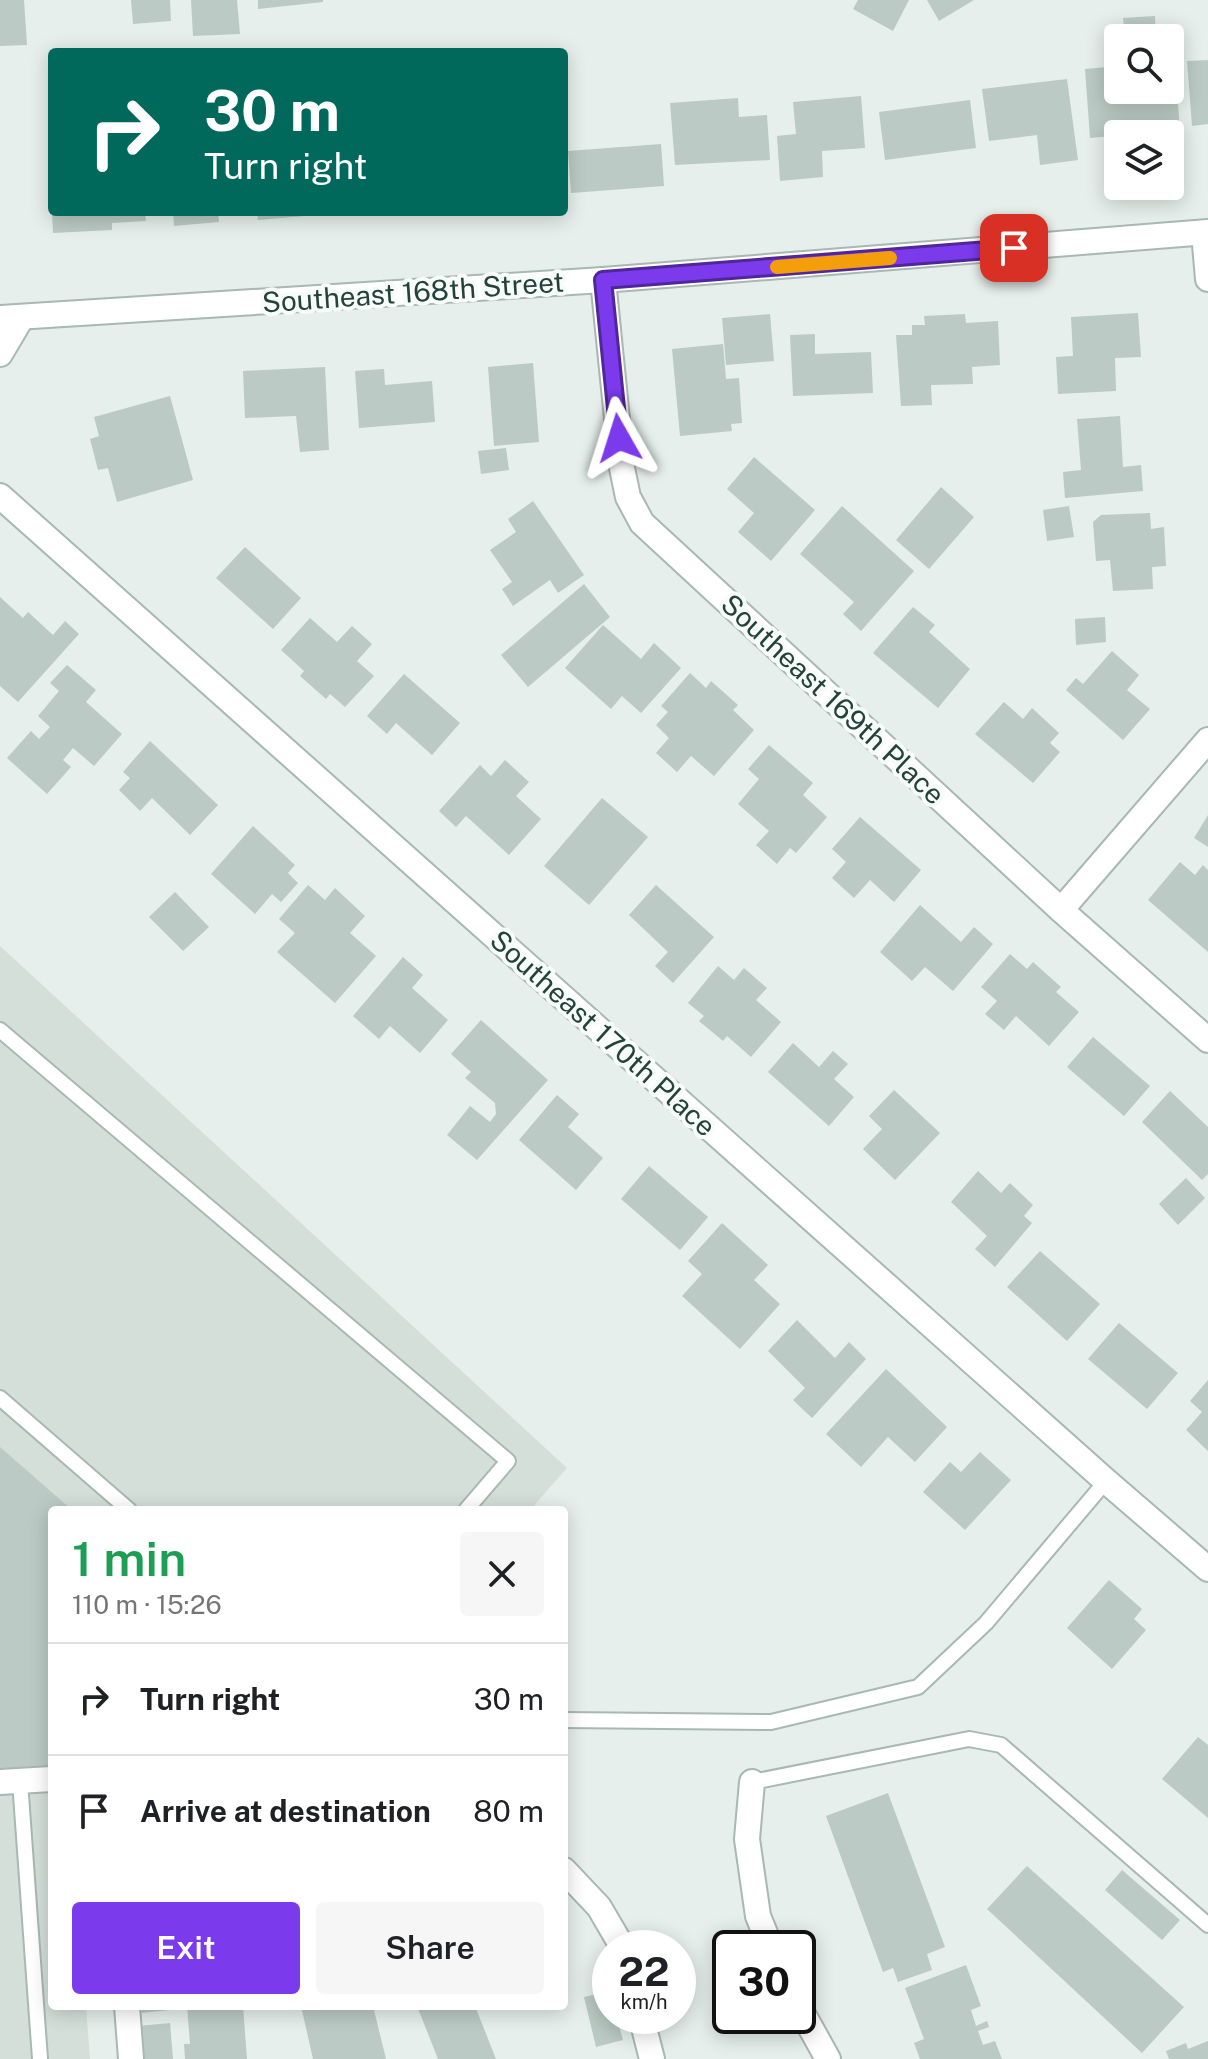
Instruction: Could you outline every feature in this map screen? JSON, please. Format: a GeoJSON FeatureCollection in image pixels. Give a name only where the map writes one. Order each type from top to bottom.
{"type":"FeatureCollection","features":[{"type":"Feature","properties":{"kind":"street"},"geometry":{"type":"LineString","coordinates":[[1206,232],[1208,279]]}},
{"type":"Feature","properties":{"kind":"street","name":"Southeast 168th Street"},"geometry":{"type":"LineString","coordinates":[[11,317],[603,280],[1206,232]]}},
{"type":"Feature","properties":{"kind":"street","name":"Southeast 169th Place"},"geometry":{"type":"LineString","coordinates":[[603,280],[622,468],[628,497],[642,523],[1061,910],[1208,1040]]}},
{"type":"Feature","properties":{"kind":"street"},"geometry":{"type":"LineString","coordinates":[[0,354],[11,317]]}},
{"type":"Feature","properties":{"kind":"street","name":"Southeast 170th Place"},"geometry":{"type":"LineString","coordinates":[[0,496],[1208,1569]]}},
{"type":"Feature","properties":{"kind":"street"},"geometry":{"type":"LineString","coordinates":[[1061,910],[1208,740]]}},
{"type":"Feature","properties":{"kind":"street"},"geometry":{"type":"LineString","coordinates":[[10,1782],[48,1779]]}},
{"type":"Feature","properties":{"kind":"street"},"geometry":{"type":"LineString","coordinates":[[752,1782],[747,1839],[758,1916],[764,1930]]}},
{"type":"Feature","properties":{"kind":"street"},"geometry":{"type":"LineString","coordinates":[[568,1874],[599,1907],[612,1930]]}},
{"type":"Feature","properties":{"kind":"street"},"geometry":{"type":"LineString","coordinates":[[127,2010],[131,2059]]}},
{"type":"Feature","properties":{"kind":"street"},"geometry":{"type":"LineString","coordinates":[[646,2034],[652,2059]]}},
{"type":"Feature","properties":{"kind":"street"},"geometry":{"type":"LineString","coordinates":[[814,2034],[828,2059]]}},
{"type":"Feature","properties":{"kind":"lane"},"geometry":{"type":"LineString","coordinates":[[0,1030],[508,1461],[469,1506]]}},
{"type":"Feature","properties":{"kind":"lane"},"geometry":{"type":"LineString","coordinates":[[0,1398],[124,1506]]}},
{"type":"Feature","properties":{"kind":"lane"},"geometry":{"type":"LineString","coordinates":[[568,1720],[771,1722],[918,1687],[986,1623],[1106,1481]]}},
{"type":"Feature","properties":{"kind":"lane"},"geometry":{"type":"LineString","coordinates":[[752,1782],[969,1739],[1001,1745],[1208,1925]]}},
{"type":"Feature","properties":{"kind":"lane"},"geometry":{"type":"LineString","coordinates":[[10,1782],[40,2059]]}},
{"type":"Feature","properties":{"kind":"shaded area"},"geometry":{"type":"Polygon","coordinates":[[[0,946],[567,1468],[534,1506],[48,1506],[48,2010],[86,2010],[90,2059],[0,2059],[0,946]]]}},
{"type":"Feature","properties":{"kind":"building"},"geometry":{"type":"Polygon","coordinates":[[[0,0],[24,0],[27,45],[0,46],[0,0]]]}},
{"type":"Feature","properties":{"kind":"building"},"geometry":{"type":"Polygon","coordinates":[[[131,0],[170,0],[171,21],[133,24],[131,0]]]}},
{"type":"Feature","properties":{"kind":"building"},"geometry":{"type":"Polygon","coordinates":[[[191,0],[237,0],[240,34],[193,36],[191,0]]]}},
{"type":"Feature","properties":{"kind":"building"},"geometry":{"type":"Polygon","coordinates":[[[258,0],[323,0],[323,2],[258,9],[258,0]]]}},
{"type":"Feature","properties":{"kind":"building"},"geometry":{"type":"Polygon","coordinates":[[[858,0],[909,0],[893,31],[853,9],[858,0]]]}},
{"type":"Feature","properties":{"kind":"building"},"geometry":{"type":"Polygon","coordinates":[[[927,0],[974,0],[939,21],[927,0]]]}},
{"type":"Feature","properties":{"kind":"building"},"geometry":{"type":"Polygon","coordinates":[[[1155,16],[1155,24],[1124,24],[1123,18],[1155,16]]]}},
{"type":"Feature","properties":{"kind":"building"},"geometry":{"type":"Polygon","coordinates":[[[1208,60],[1208,124],[1192,126],[1187,61],[1208,60]]]}},
{"type":"Feature","properties":{"kind":"building"},"geometry":{"type":"Polygon","coordinates":[[[1104,67],[1104,104],[1178,104],[1179,120],[1104,120],[1104,137],[1090,138],[1085,69],[1104,67]]]}},
{"type":"Feature","properties":{"kind":"building"},"geometry":{"type":"Polygon","coordinates":[[[1067,79],[1078,160],[1040,165],[1037,135],[989,141],[982,89],[1067,79]]]}},
{"type":"Feature","properties":{"kind":"building"},"geometry":{"type":"Polygon","coordinates":[[[861,96],[865,148],[822,151],[823,177],[780,181],[777,136],[796,134],[793,102],[861,96]]]}},
{"type":"Feature","properties":{"kind":"building"},"geometry":{"type":"Polygon","coordinates":[[[738,98],[739,117],[767,115],[770,160],[675,165],[670,103],[738,98]]]}},
{"type":"Feature","properties":{"kind":"building"},"geometry":{"type":"Polygon","coordinates":[[[970,100],[976,148],[885,160],[879,112],[970,100]]]}},
{"type":"Feature","properties":{"kind":"building"},"geometry":{"type":"Polygon","coordinates":[[[661,144],[664,186],[571,193],[568,151],[661,144]]]}},
{"type":"Feature","properties":{"kind":"building"},"geometry":{"type":"Polygon","coordinates":[[[52,216],[145,216],[146,221],[112,223],[112,230],[53,233],[52,216]]]}},
{"type":"Feature","properties":{"kind":"building"},"geometry":{"type":"Polygon","coordinates":[[[173,216],[218,216],[219,222],[174,226],[173,216]]]}},
{"type":"Feature","properties":{"kind":"building"},"geometry":{"type":"Polygon","coordinates":[[[258,216],[305,216],[258,220],[258,216]]]}},
{"type":"Feature","properties":{"kind":"building"},"geometry":{"type":"Polygon","coordinates":[[[1138,313],[1141,357],[1115,358],[1116,391],[1058,394],[1056,357],[1073,356],[1071,317],[1138,313]]]}},
{"type":"Feature","properties":{"kind":"building"},"geometry":{"type":"Polygon","coordinates":[[[770,314],[774,361],[726,365],[722,318],[770,314]]]}},
{"type":"Feature","properties":{"kind":"building"},"geometry":{"type":"Polygon","coordinates":[[[965,314],[966,323],[998,321],[1000,365],[972,367],[973,384],[931,385],[932,405],[901,406],[896,335],[912,335],[912,325],[925,325],[924,316],[965,314]]]}},
{"type":"Feature","properties":{"kind":"building"},"geometry":{"type":"Polygon","coordinates":[[[815,334],[815,354],[871,352],[873,393],[793,396],[790,335],[815,334]]]}},
{"type":"Feature","properties":{"kind":"building"},"geometry":{"type":"Polygon","coordinates":[[[723,344],[726,379],[739,378],[742,423],[731,424],[732,431],[680,436],[672,349],[723,344]]]}},
{"type":"Feature","properties":{"kind":"building"},"geometry":{"type":"Polygon","coordinates":[[[533,363],[539,442],[494,446],[488,367],[533,363]]]}},
{"type":"Feature","properties":{"kind":"building"},"geometry":{"type":"Polygon","coordinates":[[[325,367],[329,450],[300,452],[296,416],[245,418],[243,371],[325,367]]]}},
{"type":"Feature","properties":{"kind":"building"},"geometry":{"type":"Polygon","coordinates":[[[384,369],[385,385],[432,381],[435,422],[359,428],[355,371],[384,369]]]}},
{"type":"Feature","properties":{"kind":"building"},"geometry":{"type":"Polygon","coordinates":[[[170,396],[193,480],[117,502],[108,468],[98,470],[90,439],[99,436],[94,417],[170,396]]]}},
{"type":"Feature","properties":{"kind":"building"},"geometry":{"type":"Polygon","coordinates":[[[1120,416],[1123,467],[1141,465],[1143,491],[1065,498],[1063,472],[1081,470],[1077,419],[1120,416]]]}},
{"type":"Feature","properties":{"kind":"building"},"geometry":{"type":"Polygon","coordinates":[[[506,448],[509,470],[481,474],[478,451],[506,448]]]}},
{"type":"Feature","properties":{"kind":"building"},"geometry":{"type":"Polygon","coordinates":[[[754,457],[815,510],[771,561],[738,532],[754,513],[727,489],[754,457]]]}},
{"type":"Feature","properties":{"kind":"building"},"geometry":{"type":"Polygon","coordinates":[[[941,487],[974,517],[929,569],[896,540],[941,487]]]}},
{"type":"Feature","properties":{"kind":"building"},"geometry":{"type":"Polygon","coordinates":[[[533,501],[584,575],[558,593],[550,580],[513,606],[502,589],[512,582],[490,550],[516,532],[508,519],[533,501]]]}},
{"type":"Feature","properties":{"kind":"building"},"geometry":{"type":"Polygon","coordinates":[[[842,506],[914,571],[861,631],[843,614],[854,602],[800,554],[842,506]]]}},
{"type":"Feature","properties":{"kind":"building"},"geometry":{"type":"Polygon","coordinates":[[[1069,506],[1074,537],[1047,541],[1043,510],[1069,506]]]}},
{"type":"Feature","properties":{"kind":"building"},"geometry":{"type":"Polygon","coordinates":[[[1150,513],[1151,529],[1164,527],[1166,566],[1152,567],[1153,589],[1113,591],[1110,560],[1096,561],[1093,522],[1101,515],[1150,513]]]}},
{"type":"Feature","properties":{"kind":"building"},"geometry":{"type":"Polygon","coordinates":[[[245,547],[301,598],[273,629],[216,578],[245,547]]]}},
{"type":"Feature","properties":{"kind":"building"},"geometry":{"type":"Polygon","coordinates":[[[584,584],[610,617],[528,687],[501,655],[584,584]]]}},
{"type":"Feature","properties":{"kind":"building"},"geometry":{"type":"Polygon","coordinates":[[[0,597],[23,618],[28,612],[53,635],[65,621],[79,634],[18,702],[0,686],[0,597]]]}},
{"type":"Feature","properties":{"kind":"building"},"geometry":{"type":"Polygon","coordinates":[[[913,607],[935,625],[929,632],[970,669],[938,708],[873,653],[913,607]]]}},
{"type":"Feature","properties":{"kind":"building"},"geometry":{"type":"Polygon","coordinates":[[[1105,617],[1106,642],[1076,645],[1075,619],[1105,617]]]}},
{"type":"Feature","properties":{"kind":"building"},"geometry":{"type":"Polygon","coordinates":[[[310,618],[337,642],[352,626],[372,644],[357,661],[374,676],[345,707],[330,694],[326,699],[300,676],[304,671],[281,650],[310,618]]]}},
{"type":"Feature","properties":{"kind":"building"},"geometry":{"type":"Polygon","coordinates":[[[603,625],[641,659],[654,643],[681,668],[641,713],[622,696],[611,709],[565,668],[603,625]]]}},
{"type":"Feature","properties":{"kind":"building"},"geometry":{"type":"Polygon","coordinates":[[[1112,651],[1139,675],[1127,690],[1150,709],[1123,740],[1066,690],[1076,678],[1083,684],[1112,651]]]}},
{"type":"Feature","properties":{"kind":"building"},"geometry":{"type":"Polygon","coordinates":[[[67,665],[96,690],[86,702],[122,734],[94,766],[73,748],[63,760],[71,767],[47,794],[7,758],[31,731],[39,739],[50,727],[38,716],[59,691],[50,683],[67,665]]]}},
{"type":"Feature","properties":{"kind":"building"},"geometry":{"type":"Polygon","coordinates":[[[690,673],[706,688],[711,681],[738,705],[733,710],[754,730],[714,776],[691,756],[677,772],[656,753],[669,738],[656,725],[668,712],[661,706],[690,673]]]}},
{"type":"Feature","properties":{"kind":"building"},"geometry":{"type":"Polygon","coordinates":[[[404,674],[460,723],[432,755],[396,723],[387,734],[367,716],[404,674]]]}},
{"type":"Feature","properties":{"kind":"building"},"geometry":{"type":"Polygon","coordinates":[[[1004,702],[1023,719],[1032,708],[1059,733],[1050,743],[1060,752],[1033,783],[975,734],[1004,702]]]}},
{"type":"Feature","properties":{"kind":"building"},"geometry":{"type":"Polygon","coordinates":[[[150,741],[218,805],[190,835],[152,798],[140,811],[119,790],[130,778],[123,772],[150,741]]]}},
{"type":"Feature","properties":{"kind":"building"},"geometry":{"type":"Polygon","coordinates":[[[769,745],[813,783],[803,795],[827,817],[796,853],[790,848],[777,864],[756,845],[769,831],[738,804],[759,779],[748,769],[769,745]]]}},
{"type":"Feature","properties":{"kind":"building"},"geometry":{"type":"Polygon","coordinates":[[[505,760],[529,782],[516,796],[541,819],[509,855],[466,816],[456,827],[439,811],[480,765],[491,776],[505,760]]]}},
{"type":"Feature","properties":{"kind":"building"},"geometry":{"type":"Polygon","coordinates":[[[602,798],[648,837],[589,905],[544,866],[602,798]]]}},
{"type":"Feature","properties":{"kind":"building"},"geometry":{"type":"Polygon","coordinates":[[[1208,815],[1208,847],[1194,838],[1208,815]]]}},
{"type":"Feature","properties":{"kind":"building"},"geometry":{"type":"Polygon","coordinates":[[[860,817],[921,870],[894,902],[870,880],[854,898],[832,878],[846,862],[832,849],[860,817]]]}},
{"type":"Feature","properties":{"kind":"building"},"geometry":{"type":"Polygon","coordinates":[[[253,826],[295,865],[288,873],[298,883],[281,902],[272,894],[255,914],[211,874],[253,826]]]}},
{"type":"Feature","properties":{"kind":"building"},"geometry":{"type":"Polygon","coordinates":[[[1180,862],[1195,875],[1203,865],[1208,870],[1208,952],[1148,900],[1180,862]]]}},
{"type":"Feature","properties":{"kind":"building"},"geometry":{"type":"Polygon","coordinates":[[[308,885],[325,900],[335,888],[365,916],[350,933],[376,956],[335,1003],[277,952],[295,933],[279,919],[308,885]]]}},
{"type":"Feature","properties":{"kind":"building"},"geometry":{"type":"Polygon","coordinates":[[[656,885],[714,937],[673,983],[655,966],[668,952],[629,915],[656,885]]]}},
{"type":"Feature","properties":{"kind":"building"},"geometry":{"type":"Polygon","coordinates":[[[175,892],[209,927],[183,951],[149,917],[175,892]]]}},
{"type":"Feature","properties":{"kind":"building"},"geometry":{"type":"Polygon","coordinates":[[[920,905],[961,942],[974,927],[993,944],[953,991],[925,967],[912,981],[880,952],[920,905]]]}},
{"type":"Feature","properties":{"kind":"building"},"geometry":{"type":"Polygon","coordinates":[[[1010,954],[1027,969],[1033,962],[1061,987],[1056,992],[1079,1012],[1049,1046],[1016,1016],[1004,1030],[985,1014],[997,1001],[981,987],[1010,954]]]}},
{"type":"Feature","properties":{"kind":"building"},"geometry":{"type":"Polygon","coordinates":[[[403,957],[423,975],[412,988],[448,1020],[420,1053],[390,1026],[379,1039],[353,1016],[403,957]]]}},
{"type":"Feature","properties":{"kind":"building"},"geometry":{"type":"Polygon","coordinates":[[[718,966],[734,980],[744,968],[767,988],[756,1000],[781,1022],[751,1057],[727,1036],[723,1041],[699,1021],[704,1016],[688,1003],[718,966]]]}},
{"type":"Feature","properties":{"kind":"building"},"geometry":{"type":"Polygon","coordinates":[[[481,1020],[548,1080],[477,1160],[447,1135],[470,1106],[490,1122],[496,1114],[495,1103],[465,1078],[471,1072],[451,1054],[481,1020]]]}},
{"type":"Feature","properties":{"kind":"building"},"geometry":{"type":"Polygon","coordinates":[[[1093,1037],[1150,1086],[1124,1116],[1067,1067],[1093,1037]]]}},
{"type":"Feature","properties":{"kind":"building"},"geometry":{"type":"Polygon","coordinates":[[[793,1043],[819,1067],[833,1051],[848,1064],[834,1079],[854,1097],[829,1126],[768,1072],[793,1043]]]}},
{"type":"Feature","properties":{"kind":"building"},"geometry":{"type":"Polygon","coordinates":[[[894,1090],[940,1133],[895,1180],[863,1149],[882,1129],[869,1116],[894,1090]]]}},
{"type":"Feature","properties":{"kind":"building"},"geometry":{"type":"Polygon","coordinates":[[[1170,1091],[1208,1127],[1208,1174],[1202,1180],[1142,1122],[1170,1091]]]}},
{"type":"Feature","properties":{"kind":"building"},"geometry":{"type":"Polygon","coordinates":[[[557,1095],[579,1114],[568,1127],[603,1158],[576,1190],[519,1140],[557,1095]]]}},
{"type":"Feature","properties":{"kind":"building"},"geometry":{"type":"Polygon","coordinates":[[[649,1166],[708,1217],[680,1250],[621,1199],[649,1166]]]}},
{"type":"Feature","properties":{"kind":"building"},"geometry":{"type":"Polygon","coordinates":[[[978,1171],[1001,1193],[1010,1183],[1033,1205],[1024,1216],[1032,1223],[995,1267],[975,1249],[987,1236],[951,1202],[978,1171]]]}},
{"type":"Feature","properties":{"kind":"building"},"geometry":{"type":"Polygon","coordinates":[[[1186,1178],[1205,1198],[1178,1225],[1159,1204],[1186,1178]]]}},
{"type":"Feature","properties":{"kind":"building"},"geometry":{"type":"Polygon","coordinates":[[[722,1223],[768,1265],[754,1280],[780,1304],[740,1349],[682,1296],[702,1274],[688,1261],[722,1223]]]}},
{"type":"Feature","properties":{"kind":"building"},"geometry":{"type":"Polygon","coordinates":[[[1040,1251],[1100,1304],[1067,1341],[1007,1287],[1040,1251]]]}},
{"type":"Feature","properties":{"kind":"building"},"geometry":{"type":"Polygon","coordinates":[[[797,1320],[835,1358],[849,1342],[866,1359],[812,1418],[793,1400],[805,1388],[768,1351],[797,1320]]]}},
{"type":"Feature","properties":{"kind":"building"},"geometry":{"type":"Polygon","coordinates":[[[1119,1323],[1178,1373],[1147,1409],[1088,1359],[1119,1323]]]}},
{"type":"Feature","properties":{"kind":"building"},"geometry":{"type":"Polygon","coordinates":[[[886,1369],[947,1427],[915,1462],[888,1437],[861,1467],[826,1434],[886,1369]]]}},
{"type":"Feature","properties":{"kind":"building"},"geometry":{"type":"Polygon","coordinates":[[[1208,1380],[1208,1451],[1186,1430],[1202,1412],[1190,1401],[1208,1380]]]}},
{"type":"Feature","properties":{"kind":"building"},"geometry":{"type":"Polygon","coordinates":[[[0,1447],[67,1506],[48,1506],[48,1771],[0,1774],[0,1447]]]}},
{"type":"Feature","properties":{"kind":"building"},"geometry":{"type":"Polygon","coordinates":[[[980,1452],[1011,1480],[965,1530],[923,1492],[950,1462],[961,1472],[980,1452]]]}},
{"type":"Feature","properties":{"kind":"building"},"geometry":{"type":"Polygon","coordinates":[[[1109,1580],[1142,1609],[1134,1619],[1146,1630],[1112,1669],[1067,1628],[1109,1580]]]}},
{"type":"Feature","properties":{"kind":"building"},"geometry":{"type":"Polygon","coordinates":[[[1198,1737],[1208,1745],[1208,1818],[1162,1779],[1198,1737]]]}},
{"type":"Feature","properties":{"kind":"building"},"geometry":{"type":"Polygon","coordinates":[[[888,1793],[945,1947],[927,1954],[932,1970],[898,1982],[893,1968],[883,1972],[826,1816],[888,1793]]]}},
{"type":"Feature","properties":{"kind":"building"},"geometry":{"type":"Polygon","coordinates":[[[1027,1866],[1184,2007],[1142,2053],[987,1909],[1027,1866]]]}},
{"type":"Feature","properties":{"kind":"building"},"geometry":{"type":"Polygon","coordinates":[[[1122,1870],[1180,1920],[1162,1940],[1105,1890],[1122,1870]]]}},
{"type":"Feature","properties":{"kind":"building"},"geometry":{"type":"Polygon","coordinates":[[[966,1965],[981,2006],[971,2010],[976,2026],[987,2021],[989,2027],[978,2031],[983,2045],[995,2041],[1002,2059],[920,2059],[914,2043],[924,2039],[905,1988],[966,1965]]]}},
{"type":"Feature","properties":{"kind":"building"},"geometry":{"type":"Polygon","coordinates":[[[592,1995],[592,2030],[584,1997],[592,1995]]]}},
{"type":"Feature","properties":{"kind":"building"},"geometry":{"type":"Polygon","coordinates":[[[142,2010],[170,2010],[142,2013],[142,2010]]]}},
{"type":"Feature","properties":{"kind":"building"},"geometry":{"type":"Polygon","coordinates":[[[187,2010],[243,2010],[247,2059],[185,2059],[184,2044],[190,2044],[187,2010]]]}},
{"type":"Feature","properties":{"kind":"building"},"geometry":{"type":"Polygon","coordinates":[[[302,2010],[374,2010],[386,2059],[313,2059],[302,2010]]]}},
{"type":"Feature","properties":{"kind":"building"},"geometry":{"type":"Polygon","coordinates":[[[419,2010],[477,2010],[496,2059],[438,2059],[419,2010]]]}},
{"type":"Feature","properties":{"kind":"building"},"geometry":{"type":"Polygon","coordinates":[[[170,2023],[173,2059],[142,2059],[139,2026],[170,2023]]]}},
{"type":"Feature","properties":{"kind":"building"},"geometry":{"type":"Polygon","coordinates":[[[593,2034],[621,2034],[623,2040],[596,2047],[593,2034]]]}},
{"type":"Feature","properties":{"kind":"building"},"geometry":{"type":"Polygon","coordinates":[[[1208,2041],[1208,2059],[1169,2059],[1166,2051],[1186,2043],[1188,2049],[1208,2041]]]}},
{"type":"Feature","properties":{"kind":"slow traffic"},"geometry":{"type":"LineString","coordinates":[[777,267],[890,258]]}},
{"type":"Feature","properties":{"kind":"route"},"geometry":{"type":"LineString","coordinates":[[619,438],[603,280],[1014,248]]}}]}
